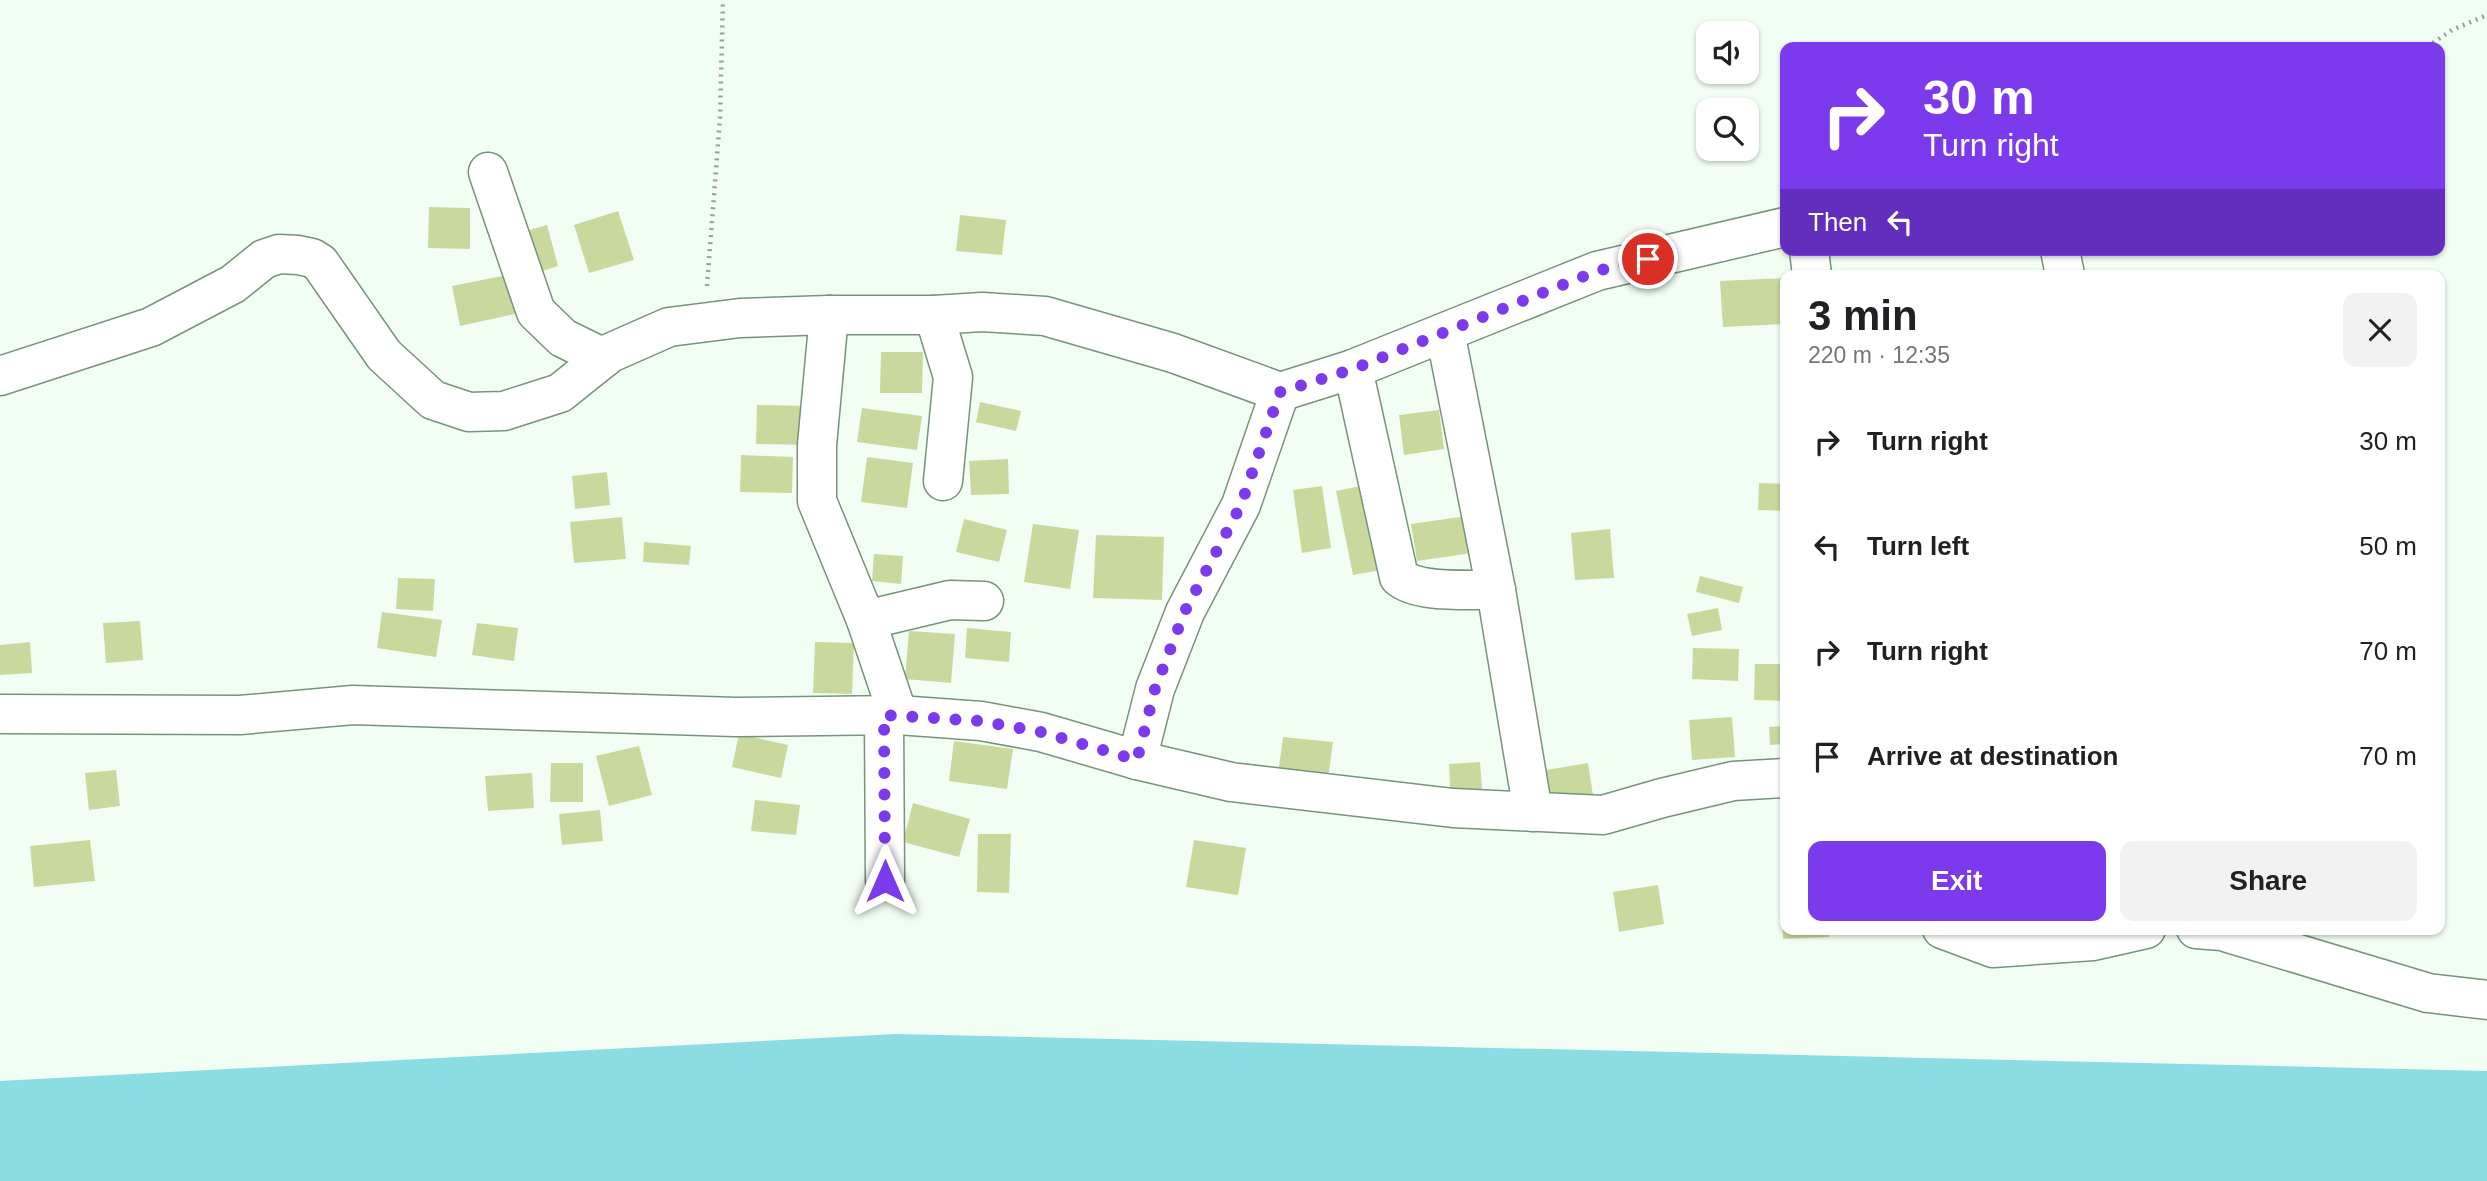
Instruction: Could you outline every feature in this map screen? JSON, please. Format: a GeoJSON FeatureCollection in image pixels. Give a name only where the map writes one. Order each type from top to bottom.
{"type":"FeatureCollection","features":[{"type":"Feature","properties":{"kind":"street"},"geometry":{"type":"LineString","coordinates":[[488,172],[536,312],[563,338],[604,358]]}},
{"type":"Feature","properties":{"kind":"street"},"geometry":{"type":"LineString","coordinates":[[0,376],[151,327],[233,284],[264,259],[279,254],[312,258],[320,263],[384,355],[433,400],[469,412],[504,411],[560,393],[610,353],[669,327],[740,318],[829,315],[982,312],[1045,316],[1173,353],[1280,392],[1353,369],[1597,271],[1780,228]]}},
{"type":"Feature","properties":{"kind":"street"},"geometry":{"type":"LineString","coordinates":[[829,315],[817,445],[817,501],[866,620],[891,715],[885,881]]}},
{"type":"Feature","properties":{"kind":"street"},"geometry":{"type":"LineString","coordinates":[[934,315],[953,377],[943,481]]}},
{"type":"Feature","properties":{"kind":"street"},"geometry":{"type":"LineString","coordinates":[[1445,332],[1496,590],[1533,811]]}},
{"type":"Feature","properties":{"kind":"street"},"geometry":{"type":"LineString","coordinates":[[1353,369],[1399,577],[1405,582],[1432,588],[1496,590]]}},
{"type":"Feature","properties":{"kind":"street"},"geometry":{"type":"LineString","coordinates":[[1137,760],[1155,689],[1185,611],[1241,505],[1280,392]]}},
{"type":"Feature","properties":{"kind":"street"},"geometry":{"type":"LineString","coordinates":[[866,620],[950,600],[984,601]]}},
{"type":"Feature","properties":{"kind":"street"},"geometry":{"type":"LineString","coordinates":[[0,714],[240,715],[353,705],[735,717],[891,715],[981,721],[1041,732],[1137,760],[1231,782],[1453,808],[1604,815],[1733,781],[1780,778]]}},
{"type":"Feature","properties":{"kind":"street"},"geometry":{"type":"LineString","coordinates":[[1958,935],[1993,948],[2093,941],[2119,935]]}},
{"type":"Feature","properties":{"kind":"street"},"geometry":{"type":"LineString","coordinates":[[2235,935],[2428,993],[2487,1000]]}},
{"type":"Feature","properties":{"kind":"path"},"geometry":{"type":"LineString","coordinates":[[704,322],[720,118],[723,0]]}},
{"type":"Feature","properties":{"kind":"path"},"geometry":{"type":"LineString","coordinates":[[2434,42],[2452,30],[2487,15]]}},
{"type":"Feature","properties":{"kind":"water"},"geometry":{"type":"Polygon","coordinates":[[[896,1034],[2487,1071],[2487,1181],[0,1181],[0,1081],[896,1034]]]}},
{"type":"Feature","properties":{"kind":"building"},"geometry":{"type":"Polygon","coordinates":[[[429,207],[470,208],[470,249],[428,248],[429,207]]]}},
{"type":"Feature","properties":{"kind":"building"},"geometry":{"type":"Polygon","coordinates":[[[618,211],[634,260],[589,273],[574,225],[618,211]]]}},
{"type":"Feature","properties":{"kind":"building"},"geometry":{"type":"Polygon","coordinates":[[[960,215],[1006,220],[1002,255],[956,251],[960,215]]]}},
{"type":"Feature","properties":{"kind":"building"},"geometry":{"type":"Polygon","coordinates":[[[547,225],[558,266],[530,275],[518,233],[547,225]]]}},
{"type":"Feature","properties":{"kind":"building"},"geometry":{"type":"Polygon","coordinates":[[[512,274],[519,313],[460,326],[452,286],[512,274]]]}},
{"type":"Feature","properties":{"kind":"building"},"geometry":{"type":"Polygon","coordinates":[[[1780,278],[1780,324],[1723,327],[1720,281],[1780,278]]]}},
{"type":"Feature","properties":{"kind":"building"},"geometry":{"type":"Polygon","coordinates":[[[881,352],[923,352],[922,393],[880,393],[881,352]]]}},
{"type":"Feature","properties":{"kind":"building"},"geometry":{"type":"Polygon","coordinates":[[[980,402],[1021,411],[1016,431],[976,422],[980,402]]]}},
{"type":"Feature","properties":{"kind":"building"},"geometry":{"type":"Polygon","coordinates":[[[757,405],[811,406],[810,445],[756,444],[757,405]]]}},
{"type":"Feature","properties":{"kind":"building"},"geometry":{"type":"Polygon","coordinates":[[[862,408],[922,416],[917,450],[857,442],[862,408]]]}},
{"type":"Feature","properties":{"kind":"building"},"geometry":{"type":"Polygon","coordinates":[[[1439,410],[1444,449],[1404,455],[1399,415],[1439,410]]]}},
{"type":"Feature","properties":{"kind":"building"},"geometry":{"type":"Polygon","coordinates":[[[741,455],[793,457],[792,493],[740,492],[741,455]]]}},
{"type":"Feature","properties":{"kind":"building"},"geometry":{"type":"Polygon","coordinates":[[[867,457],[913,463],[907,508],[861,502],[867,457]]]}},
{"type":"Feature","properties":{"kind":"building"},"geometry":{"type":"Polygon","coordinates":[[[1008,459],[1009,494],[971,495],[969,461],[1008,459]]]}},
{"type":"Feature","properties":{"kind":"building"},"geometry":{"type":"Polygon","coordinates":[[[607,472],[610,505],[575,509],[572,476],[607,472]]]}},
{"type":"Feature","properties":{"kind":"building"},"geometry":{"type":"Polygon","coordinates":[[[1759,483],[1780,484],[1780,511],[1758,510],[1759,483]]]}},
{"type":"Feature","properties":{"kind":"building"},"geometry":{"type":"Polygon","coordinates":[[[1370,484],[1387,569],[1353,575],[1336,491],[1370,484]]]}},
{"type":"Feature","properties":{"kind":"building"},"geometry":{"type":"Polygon","coordinates":[[[1322,486],[1331,548],[1302,553],[1293,490],[1322,486]]]}},
{"type":"Feature","properties":{"kind":"building"},"geometry":{"type":"Polygon","coordinates":[[[1467,516],[1472,553],[1417,561],[1411,524],[1467,516]]]}},
{"type":"Feature","properties":{"kind":"building"},"geometry":{"type":"Polygon","coordinates":[[[622,517],[626,559],[574,563],[570,522],[622,517]]]}},
{"type":"Feature","properties":{"kind":"building"},"geometry":{"type":"Polygon","coordinates":[[[964,519],[1007,530],[999,562],[956,552],[964,519]]]}},
{"type":"Feature","properties":{"kind":"building"},"geometry":{"type":"Polygon","coordinates":[[[1033,524],[1079,530],[1070,589],[1024,582],[1033,524]]]}},
{"type":"Feature","properties":{"kind":"building"},"geometry":{"type":"Polygon","coordinates":[[[1610,529],[1614,578],[1575,580],[1571,533],[1610,529]]]}},
{"type":"Feature","properties":{"kind":"building"},"geometry":{"type":"Polygon","coordinates":[[[1096,535],[1164,537],[1162,600],[1093,598],[1096,535]]]}},
{"type":"Feature","properties":{"kind":"building"},"geometry":{"type":"Polygon","coordinates":[[[644,542],[691,546],[689,565],[643,562],[644,542]]]}},
{"type":"Feature","properties":{"kind":"building"},"geometry":{"type":"Polygon","coordinates":[[[874,554],[903,556],[901,584],[872,581],[874,554]]]}},
{"type":"Feature","properties":{"kind":"building"},"geometry":{"type":"Polygon","coordinates":[[[1700,576],[1743,587],[1739,603],[1696,592],[1700,576]]]}},
{"type":"Feature","properties":{"kind":"building"},"geometry":{"type":"Polygon","coordinates":[[[398,578],[435,579],[433,611],[396,609],[398,578]]]}},
{"type":"Feature","properties":{"kind":"building"},"geometry":{"type":"Polygon","coordinates":[[[1718,608],[1722,630],[1692,636],[1687,614],[1718,608]]]}},
{"type":"Feature","properties":{"kind":"building"},"geometry":{"type":"Polygon","coordinates":[[[382,612],[442,620],[436,657],[377,648],[382,612]]]}},
{"type":"Feature","properties":{"kind":"building"},"geometry":{"type":"Polygon","coordinates":[[[140,621],[143,660],[106,663],[103,623],[140,621]]]}},
{"type":"Feature","properties":{"kind":"building"},"geometry":{"type":"Polygon","coordinates":[[[477,623],[518,628],[514,661],[472,655],[477,623]]]}},
{"type":"Feature","properties":{"kind":"building"},"geometry":{"type":"Polygon","coordinates":[[[967,628],[1011,632],[1009,662],[965,658],[967,628]]]}},
{"type":"Feature","properties":{"kind":"building"},"geometry":{"type":"Polygon","coordinates":[[[909,631],[955,634],[951,683],[905,679],[909,631]]]}},
{"type":"Feature","properties":{"kind":"building"},"geometry":{"type":"Polygon","coordinates":[[[30,642],[32,673],[0,675],[0,645],[30,642]]]}},
{"type":"Feature","properties":{"kind":"building"},"geometry":{"type":"Polygon","coordinates":[[[815,642],[854,643],[852,694],[813,693],[815,642]]]}},
{"type":"Feature","properties":{"kind":"building"},"geometry":{"type":"Polygon","coordinates":[[[1693,648],[1739,649],[1738,681],[1692,679],[1693,648]]]}},
{"type":"Feature","properties":{"kind":"building"},"geometry":{"type":"Polygon","coordinates":[[[1755,664],[1780,664],[1780,701],[1754,700],[1755,664]]]}},
{"type":"Feature","properties":{"kind":"building"},"geometry":{"type":"Polygon","coordinates":[[[1732,717],[1735,757],[1692,760],[1689,720],[1732,717]]]}},
{"type":"Feature","properties":{"kind":"building"},"geometry":{"type":"Polygon","coordinates":[[[1780,726],[1780,744],[1770,745],[1769,727],[1780,726]]]}},
{"type":"Feature","properties":{"kind":"building"},"geometry":{"type":"Polygon","coordinates":[[[739,734],[788,745],[781,778],[732,767],[739,734]]]}},
{"type":"Feature","properties":{"kind":"building"},"geometry":{"type":"Polygon","coordinates":[[[1283,737],[1333,742],[1328,780],[1278,774],[1283,737]]]}},
{"type":"Feature","properties":{"kind":"building"},"geometry":{"type":"Polygon","coordinates":[[[954,741],[1013,749],[1007,789],[949,781],[954,741]]]}},
{"type":"Feature","properties":{"kind":"building"},"geometry":{"type":"Polygon","coordinates":[[[639,746],[652,795],[609,806],[596,756],[639,746]]]}},
{"type":"Feature","properties":{"kind":"building"},"geometry":{"type":"Polygon","coordinates":[[[1480,762],[1483,803],[1451,805],[1449,764],[1480,762]]]}},
{"type":"Feature","properties":{"kind":"building"},"geometry":{"type":"Polygon","coordinates":[[[551,763],[583,763],[583,802],[550,802],[551,763]]]}},
{"type":"Feature","properties":{"kind":"building"},"geometry":{"type":"Polygon","coordinates":[[[1588,763],[1594,802],[1553,809],[1546,770],[1588,763]]]}},
{"type":"Feature","properties":{"kind":"building"},"geometry":{"type":"Polygon","coordinates":[[[116,770],[120,806],[89,810],[85,773],[116,770]]]}},
{"type":"Feature","properties":{"kind":"building"},"geometry":{"type":"Polygon","coordinates":[[[532,773],[534,808],[488,811],[485,776],[532,773]]]}},
{"type":"Feature","properties":{"kind":"building"},"geometry":{"type":"Polygon","coordinates":[[[755,800],[800,805],[796,835],[751,831],[755,800]]]}},
{"type":"Feature","properties":{"kind":"building"},"geometry":{"type":"Polygon","coordinates":[[[913,803],[970,819],[959,857],[903,842],[913,803]]]}},
{"type":"Feature","properties":{"kind":"building"},"geometry":{"type":"Polygon","coordinates":[[[600,810],[603,841],[562,845],[559,814],[600,810]]]}},
{"type":"Feature","properties":{"kind":"building"},"geometry":{"type":"Polygon","coordinates":[[[978,834],[1011,834],[1009,893],[977,892],[978,834]]]}},
{"type":"Feature","properties":{"kind":"building"},"geometry":{"type":"Polygon","coordinates":[[[90,840],[95,881],[34,887],[30,846],[90,840]]]}},
{"type":"Feature","properties":{"kind":"building"},"geometry":{"type":"Polygon","coordinates":[[[1194,840],[1246,848],[1238,895],[1186,887],[1194,840]]]}},
{"type":"Feature","properties":{"kind":"building"},"geometry":{"type":"Polygon","coordinates":[[[1658,885],[1664,924],[1619,932],[1613,892],[1658,885]]]}},
{"type":"Feature","properties":{"kind":"building"},"geometry":{"type":"Polygon","coordinates":[[[1783,935],[1829,935],[1829,937],[1783,939],[1783,935]]]}},
{"type":"Feature","properties":{"kind":"route"},"geometry":{"type":"LineString","coordinates":[[885,881],[884,715],[981,721],[1041,732],[1137,760],[1155,689],[1185,611],[1241,505],[1280,392],[1353,369],[1597,271],[1648,259]]}}]}
